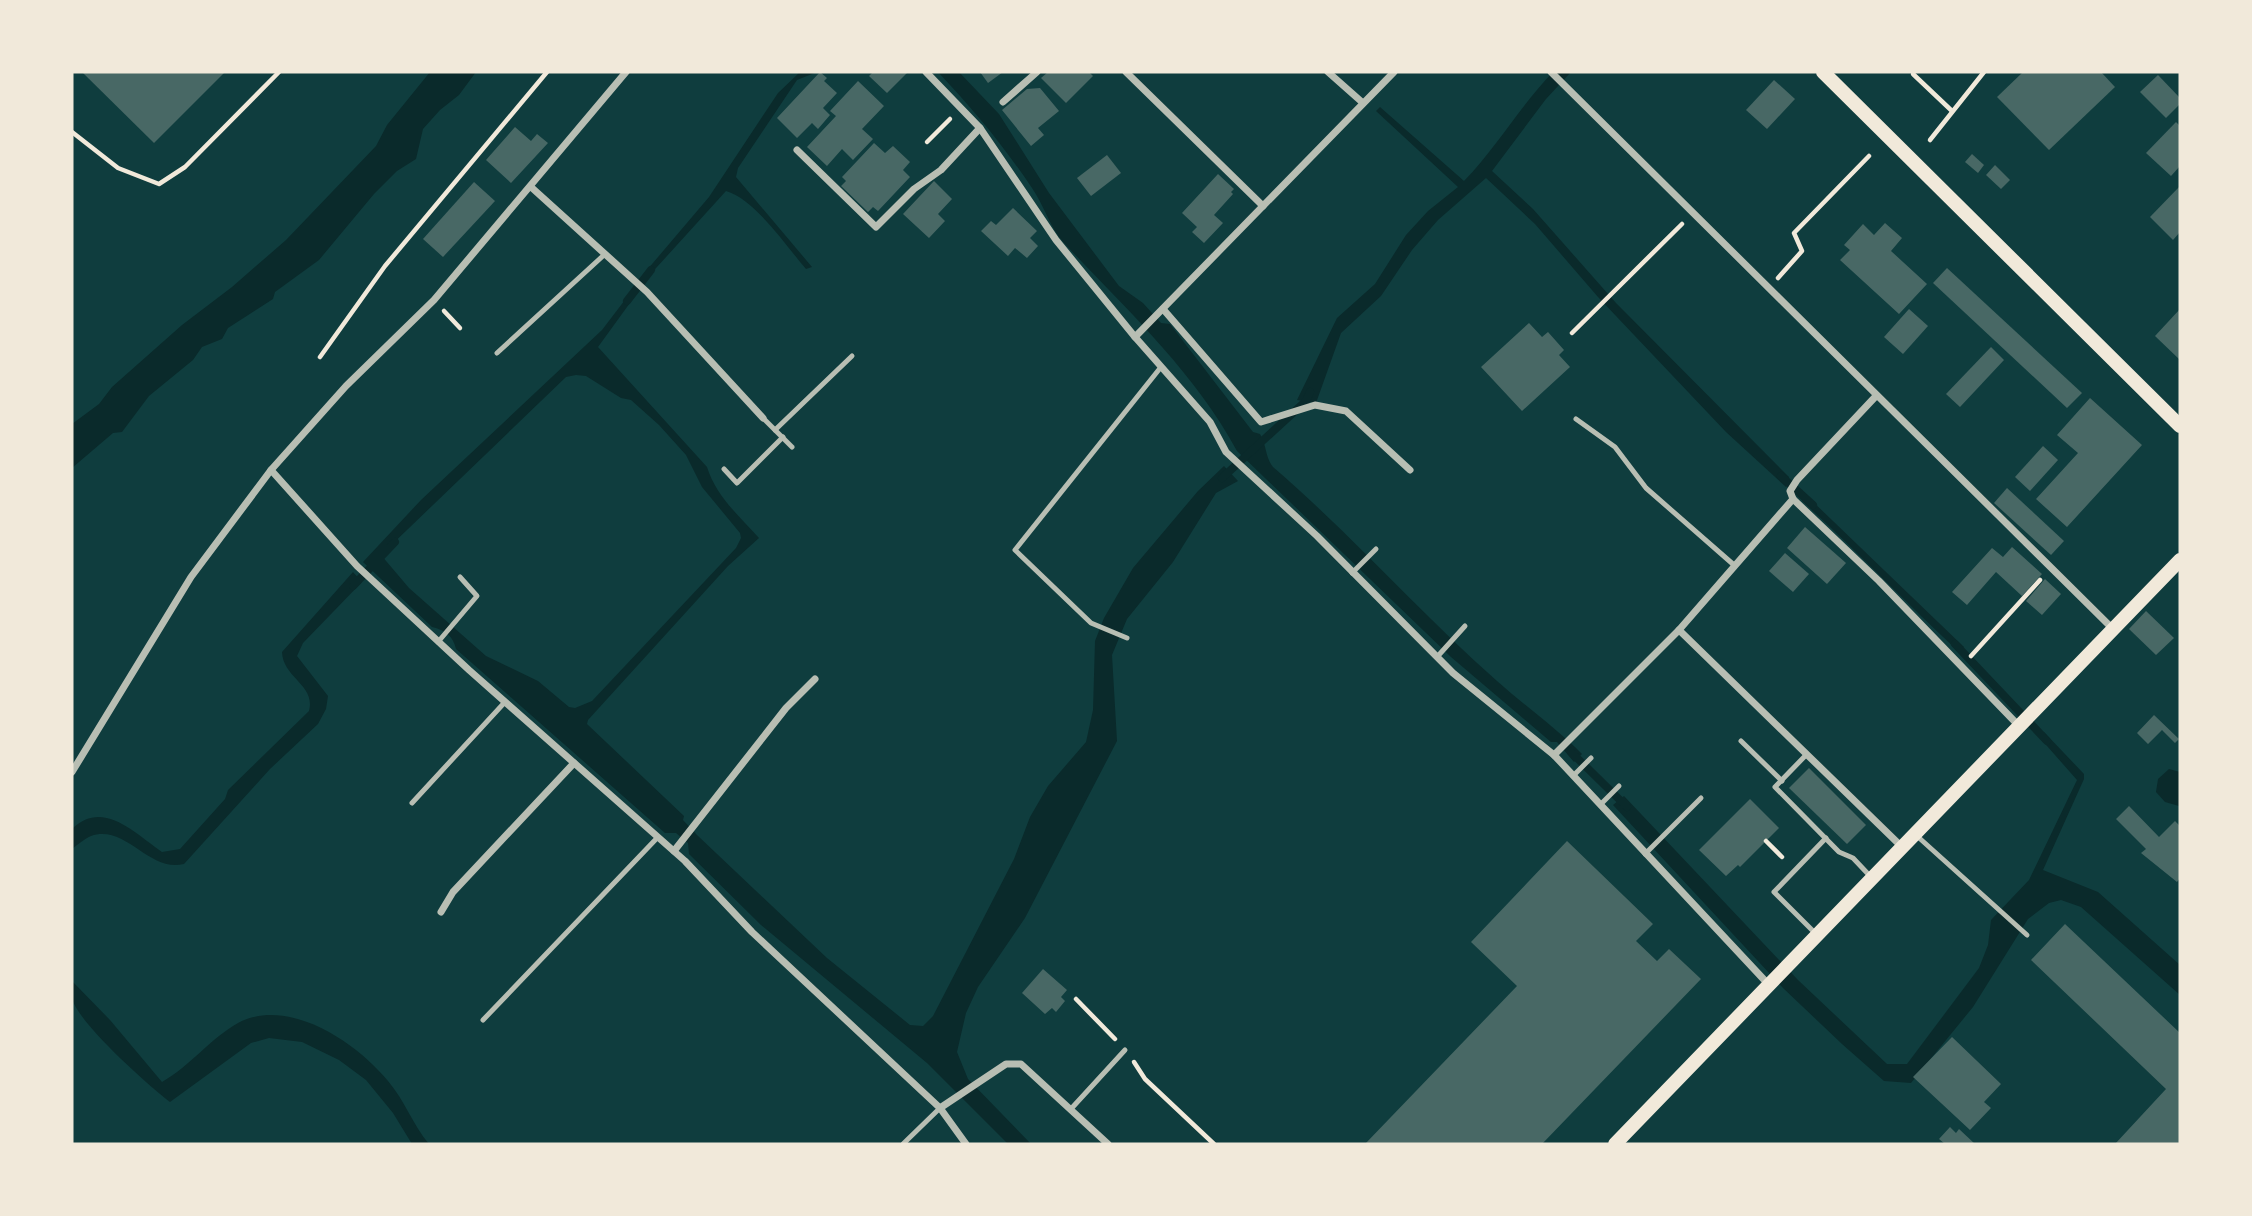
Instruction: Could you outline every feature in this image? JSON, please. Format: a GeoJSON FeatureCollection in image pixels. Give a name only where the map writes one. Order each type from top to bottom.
{"type":"FeatureCollection","features":[{"type":"Feature","properties":{"kind":"main road"},"geometry":{"type":"LineString","coordinates":[[1823,72],[2180,426]]}},
{"type":"Feature","properties":{"kind":"main road"},"geometry":{"type":"LineString","coordinates":[[1615,1144],[2180,560]]}},
{"type":"Feature","properties":{"kind":"street"},"geometry":{"type":"LineString","coordinates":[[72,772],[191,577],[271,470],[346,386],[434,300],[626,72]]}},
{"type":"Feature","properties":{"kind":"street"},"geometry":{"type":"LineString","coordinates":[[926,72],[980,128],[1056,240],[1210,422],[1226,452],[1440,654],[1557,752],[1772,982]]}},
{"type":"Feature","properties":{"kind":"street"},"geometry":{"type":"LineString","coordinates":[[1003,102],[1037,72]]}},
{"type":"Feature","properties":{"kind":"street"},"geometry":{"type":"LineString","coordinates":[[1126,72],[1263,206]]}},
{"type":"Feature","properties":{"kind":"street"},"geometry":{"type":"LineString","coordinates":[[1328,72],[1363,103]]}},
{"type":"Feature","properties":{"kind":"street"},"geometry":{"type":"LineString","coordinates":[[1137,334],[1394,72]]}},
{"type":"Feature","properties":{"kind":"street"},"geometry":{"type":"LineString","coordinates":[[1552,72],[2113,629]]}},
{"type":"Feature","properties":{"kind":"street"},"geometry":{"type":"LineString","coordinates":[[797,150],[876,228],[914,189],[942,170],[980,128]]}},
{"type":"Feature","properties":{"kind":"street"},"geometry":{"type":"LineString","coordinates":[[531,187],[647,292],[763,418]]}},
{"type":"Feature","properties":{"kind":"street"},"geometry":{"type":"LineString","coordinates":[[1163,309],[1261,422],[1315,405],[1346,411],[1410,470]]}},
{"type":"Feature","properties":{"kind":"street"},"geometry":{"type":"LineString","coordinates":[[1557,752],[1679,630],[1792,495],[1797,480],[1876,396]]}},
{"type":"Feature","properties":{"kind":"street"},"geometry":{"type":"LineString","coordinates":[[271,470],[357,566],[505,702],[674,851],[752,932],[940,1108],[966,1144]]}},
{"type":"Feature","properties":{"kind":"street"},"geometry":{"type":"LineString","coordinates":[[1792,495],[2025,720]]}},
{"type":"Feature","properties":{"kind":"street"},"geometry":{"type":"LineString","coordinates":[[1679,630],[1902,847]]}},
{"type":"Feature","properties":{"kind":"street"},"geometry":{"type":"LineString","coordinates":[[674,851],[786,708],[815,679]]}},
{"type":"Feature","properties":{"kind":"street"},"geometry":{"type":"LineString","coordinates":[[441,912],[453,892],[574,763]]}},
{"type":"Feature","properties":{"kind":"street"},"geometry":{"type":"LineString","coordinates":[[940,1108],[1006,1064],[1021,1064],[1108,1144]]}},
{"type":"Feature","properties":{"kind":"lane"},"geometry":{"type":"LineString","coordinates":[[497,353],[604,255]]}},
{"type":"Feature","properties":{"kind":"lane"},"geometry":{"type":"LineString","coordinates":[[775,430],[852,356]]}},
{"type":"Feature","properties":{"kind":"lane"},"geometry":{"type":"LineString","coordinates":[[1127,638],[1091,623],[1016,550],[1075,472],[1161,367]]}},
{"type":"Feature","properties":{"kind":"lane"},"geometry":{"type":"LineString","coordinates":[[763,418],[792,447]]}},
{"type":"Feature","properties":{"kind":"lane"},"geometry":{"type":"LineString","coordinates":[[1577,419],[1615,447],[1646,488],[1734,565]]}},
{"type":"Feature","properties":{"kind":"lane"},"geometry":{"type":"LineString","coordinates":[[724,469],[737,483],[783,437]]}},
{"type":"Feature","properties":{"kind":"lane"},"geometry":{"type":"LineString","coordinates":[[1354,570],[1376,549]]}},
{"type":"Feature","properties":{"kind":"lane"},"geometry":{"type":"LineString","coordinates":[[440,640],[477,596],[460,577]]}},
{"type":"Feature","properties":{"kind":"lane"},"geometry":{"type":"LineString","coordinates":[[1440,654],[1465,626]]}},
{"type":"Feature","properties":{"kind":"lane"},"geometry":{"type":"LineString","coordinates":[[412,803],[505,702]]}},
{"type":"Feature","properties":{"kind":"lane"},"geometry":{"type":"LineString","coordinates":[[1741,741],[1782,781]]}},
{"type":"Feature","properties":{"kind":"lane"},"geometry":{"type":"LineString","coordinates":[[1806,755],[1775,787],[1826,838],[1872,878]]}},
{"type":"Feature","properties":{"kind":"lane"},"geometry":{"type":"LineString","coordinates":[[1576,773],[1591,758]]}},
{"type":"Feature","properties":{"kind":"lane"},"geometry":{"type":"LineString","coordinates":[[1603,803],[1619,786]]}},
{"type":"Feature","properties":{"kind":"lane"},"geometry":{"type":"LineString","coordinates":[[1648,851],[1672,830],[1701,798]]}},
{"type":"Feature","properties":{"kind":"lane"},"geometry":{"type":"LineString","coordinates":[[1915,834],[2026,935]]}},
{"type":"Feature","properties":{"kind":"lane"},"geometry":{"type":"LineString","coordinates":[[483,1020],[659,837]]}},
{"type":"Feature","properties":{"kind":"lane"},"geometry":{"type":"LineString","coordinates":[[1817,935],[1774,892],[1826,838]]}},
{"type":"Feature","properties":{"kind":"lane"},"geometry":{"type":"LineString","coordinates":[[1070,1110],[1125,1050]]}},
{"type":"Feature","properties":{"kind":"lane"},"geometry":{"type":"LineString","coordinates":[[903,1144],[940,1108]]}},
{"type":"Feature","properties":{"kind":"path"},"geometry":{"type":"LineString","coordinates":[[72,132],[118,168],[159,184],[185,167],[279,72]]}},
{"type":"Feature","properties":{"kind":"path"},"geometry":{"type":"LineString","coordinates":[[320,357],[385,267],[547,72]]}},
{"type":"Feature","properties":{"kind":"path"},"geometry":{"type":"LineString","coordinates":[[1930,140],[1984,72]]}},
{"type":"Feature","properties":{"kind":"path"},"geometry":{"type":"LineString","coordinates":[[1913,74],[1952,111]]}},
{"type":"Feature","properties":{"kind":"path"},"geometry":{"type":"LineString","coordinates":[[927,142],[960,109]]}},
{"type":"Feature","properties":{"kind":"path"},"geometry":{"type":"LineString","coordinates":[[1768,288],[1802,250],[1794,233],[1869,156]]}},
{"type":"Feature","properties":{"kind":"path"},"geometry":{"type":"LineString","coordinates":[[1572,333],[1693,213]]}},
{"type":"Feature","properties":{"kind":"path"},"geometry":{"type":"LineString","coordinates":[[434,300],[460,328]]}},
{"type":"Feature","properties":{"kind":"path"},"geometry":{"type":"LineString","coordinates":[[1975,653],[2050,569]]}},
{"type":"Feature","properties":{"kind":"path"},"geometry":{"type":"LineString","coordinates":[[1766,841],[1782,857]]}},
{"type":"Feature","properties":{"kind":"path"},"geometry":{"type":"LineString","coordinates":[[1076,999],[1125,1050],[1145,1079],[1213,1144]]}},
{"type":"Feature","properties":{"kind":"water"},"geometry":{"type":"Polygon","coordinates":[[[430,72],[476,72],[459,95],[440,110],[423,129],[416,159],[397,171],[374,194],[319,260],[275,292],[273,299],[228,328],[222,339],[202,347],[193,360],[149,396],[122,432],[113,433],[72,468],[72,424],[99,404],[112,387],[182,325],[232,287],[286,240],[376,146],[387,125],[430,72]]]}},
{"type":"Feature","properties":{"kind":"water"},"geometry":{"type":"Polygon","coordinates":[[[800,72],[817,72],[797,80],[738,168],[736,177],[812,267],[806,269],[780,236],[748,203],[726,191],[647,278],[644,276],[709,197],[778,93],[800,72]]]}},
{"type":"Feature","properties":{"kind":"water"},"geometry":{"type":"Polygon","coordinates":[[[938,72],[959,72],[999,114],[1049,193],[1119,286],[1143,303],[1161,323],[1170,324],[1253,432],[1260,434],[1273,467],[1469,655],[1582,754],[1574,762],[1557,742],[1551,742],[1451,657],[1237,451],[1220,422],[1179,367],[1059,237],[1036,195],[1010,157],[938,72]]]}},
{"type":"Feature","properties":{"kind":"water"},"geometry":{"type":"Polygon","coordinates":[[[1553,72],[1571,72],[1546,99],[1492,171],[1533,209],[1616,303],[1789,477],[1786,487],[1726,432],[1598,297],[1535,224],[1486,178],[1438,220],[1412,250],[1381,296],[1341,333],[1316,403],[1297,400],[1337,318],[1375,284],[1406,235],[1428,211],[1458,187],[1376,111],[1380,107],[1464,181],[1553,72]]]}},
{"type":"Feature","properties":{"kind":"water"},"geometry":{"type":"Polygon","coordinates":[[[631,292],[635,296],[598,347],[707,467],[722,496],[759,538],[728,566],[587,724],[684,816],[683,820],[697,835],[827,958],[910,1025],[923,1026],[933,1016],[1014,859],[1030,817],[1048,786],[1086,742],[1093,710],[1095,641],[1104,618],[1133,568],[1198,491],[1224,466],[1238,481],[1216,493],[1173,562],[1127,619],[1112,655],[1117,741],[1025,918],[978,987],[966,1013],[957,1052],[968,1079],[1031,1144],[1008,1144],[927,1063],[761,925],[689,854],[688,843],[676,833],[665,833],[456,649],[448,634],[432,627],[363,562],[421,500],[602,330],[631,292]],[[586,376],[566,377],[381,555],[409,588],[486,656],[538,681],[569,707],[575,708],[592,701],[736,548],[741,538],[740,533],[702,487],[686,455],[659,425],[631,400],[621,398],[586,376]]]}},
{"type":"Feature","properties":{"kind":"water"},"geometry":{"type":"Polygon","coordinates":[[[1807,496],[1964,647],[1959,652],[1939,633],[1802,501],[1807,496]]]}},
{"type":"Feature","properties":{"kind":"water"},"geometry":{"type":"Polygon","coordinates":[[[353,572],[362,582],[303,643],[297,656],[328,696],[326,709],[318,724],[270,769],[184,864],[160,862],[127,842],[104,834],[91,836],[72,849],[72,829],[95,817],[118,822],[162,852],[180,849],[225,799],[228,790],[309,711],[308,694],[288,669],[282,652],[353,572]]]}},
{"type":"Feature","properties":{"kind":"water"},"geometry":{"type":"Polygon","coordinates":[[[2044,732],[2084,774],[2084,779],[2043,870],[2098,892],[2180,965],[2180,995],[2081,907],[2061,900],[2049,903],[2028,919],[1973,1007],[1911,1083],[1884,1081],[1842,1044],[1783,988],[1613,805],[1624,796],[1798,980],[1887,1064],[1907,1064],[1979,968],[1988,945],[1991,920],[2029,880],[2077,780],[2040,738],[2044,732]]]}},
{"type":"Feature","properties":{"kind":"water"},"geometry":{"type":"Polygon","coordinates":[[[2169,769],[2180,772],[2179,806],[2165,802],[2156,792],[2158,779],[2169,769]]]}},
{"type":"Feature","properties":{"kind":"water"},"geometry":{"type":"Polygon","coordinates":[[[72,981],[110,1020],[162,1082],[228,1029],[258,1016],[279,1015],[300,1019],[321,1028],[359,1052],[375,1066],[394,1089],[429,1144],[412,1144],[393,1113],[366,1080],[339,1060],[302,1042],[269,1038],[251,1043],[170,1102],[131,1068],[86,1022],[72,998],[72,981]]]}},
{"type":"Feature","properties":{"kind":"building"},"geometry":{"type":"Polygon","coordinates":[[[82,72],[225,72],[154,143],[82,72]]]}},
{"type":"Feature","properties":{"kind":"building"},"geometry":{"type":"Polygon","coordinates":[[[820,72],[827,78],[824,81],[837,93],[823,108],[830,115],[818,129],[812,123],[797,138],[777,118],[820,72]]]}},
{"type":"Feature","properties":{"kind":"building"},"geometry":{"type":"Polygon","coordinates":[[[873,72],[908,72],[887,93],[869,76],[873,72]]]}},
{"type":"Feature","properties":{"kind":"building"},"geometry":{"type":"Polygon","coordinates":[[[980,72],[1003,72],[988,83],[980,72]]]}},
{"type":"Feature","properties":{"kind":"building"},"geometry":{"type":"Polygon","coordinates":[[[1048,72],[1089,72],[1093,76],[1066,103],[1041,78],[1048,72]]]}},
{"type":"Feature","properties":{"kind":"building"},"geometry":{"type":"Polygon","coordinates":[[[2023,72],[2101,72],[2115,87],[2049,150],[1997,97],[2023,72]]]}},
{"type":"Feature","properties":{"kind":"building"},"geometry":{"type":"Polygon","coordinates":[[[2158,75],[2180,98],[2180,104],[2166,118],[2140,92],[2158,75]]]}},
{"type":"Feature","properties":{"kind":"building"},"geometry":{"type":"Polygon","coordinates":[[[1774,80],[1795,99],[1767,129],[1746,110],[1774,80]]]}},
{"type":"Feature","properties":{"kind":"building"},"geometry":{"type":"Polygon","coordinates":[[[858,81],[884,106],[862,129],[873,139],[853,160],[842,149],[827,166],[807,147],[836,116],[830,111],[858,81]]]}},
{"type":"Feature","properties":{"kind":"building"},"geometry":{"type":"Polygon","coordinates":[[[1040,88],[1059,111],[1038,128],[1044,135],[1031,146],[1002,110],[1027,89],[1040,88]]]}},
{"type":"Feature","properties":{"kind":"building"},"geometry":{"type":"Polygon","coordinates":[[[2176,122],[2180,126],[2180,166],[2171,176],[2146,153],[2176,122]]]}},
{"type":"Feature","properties":{"kind":"building"},"geometry":{"type":"Polygon","coordinates":[[[515,127],[531,141],[537,134],[548,143],[511,183],[486,160],[515,127]]]}},
{"type":"Feature","properties":{"kind":"building"},"geometry":{"type":"Polygon","coordinates":[[[874,143],[885,153],[893,146],[910,162],[903,170],[910,177],[878,211],[873,207],[868,212],[841,186],[846,181],[842,177],[874,143]]]}},
{"type":"Feature","properties":{"kind":"building"},"geometry":{"type":"Polygon","coordinates":[[[1972,154],[1984,165],[1978,173],[1965,162],[1972,154]]]}},
{"type":"Feature","properties":{"kind":"building"},"geometry":{"type":"Polygon","coordinates":[[[1107,155],[1121,173],[1091,196],[1077,178],[1107,155]]]}},
{"type":"Feature","properties":{"kind":"building"},"geometry":{"type":"Polygon","coordinates":[[[1995,165],[2010,180],[2001,189],[1986,175],[1995,165]]]}},
{"type":"Feature","properties":{"kind":"building"},"geometry":{"type":"Polygon","coordinates":[[[1218,174],[1234,189],[1231,192],[1233,194],[1214,215],[1223,223],[1204,243],[1192,232],[1197,227],[1182,213],[1218,174]]]}},
{"type":"Feature","properties":{"kind":"building"},"geometry":{"type":"Polygon","coordinates":[[[934,181],[952,199],[938,214],[945,221],[929,238],[903,214],[934,181]]]}},
{"type":"Feature","properties":{"kind":"building"},"geometry":{"type":"Polygon","coordinates":[[[474,182],[495,201],[443,257],[423,239],[474,182]]]}},
{"type":"Feature","properties":{"kind":"building"},"geometry":{"type":"Polygon","coordinates":[[[2180,186],[2180,232],[2173,240],[2150,217],[2180,186]]]}},
{"type":"Feature","properties":{"kind":"building"},"geometry":{"type":"Polygon","coordinates":[[[1013,208],[1037,231],[1030,238],[1038,246],[1027,258],[1015,248],[1008,256],[981,231],[991,221],[996,225],[1013,208]]]}},
{"type":"Feature","properties":{"kind":"building"},"geometry":{"type":"Polygon","coordinates":[[[1885,223],[1902,238],[1891,251],[1927,284],[1899,314],[1840,260],[1850,250],[1844,245],[1863,224],[1874,235],[1885,223]]]}},
{"type":"Feature","properties":{"kind":"building"},"geometry":{"type":"Polygon","coordinates":[[[1947,268],[2082,393],[2067,408],[1933,283],[1947,268]]]}},
{"type":"Feature","properties":{"kind":"building"},"geometry":{"type":"Polygon","coordinates":[[[1909,309],[1928,326],[1903,354],[1884,337],[1909,309]]]}},
{"type":"Feature","properties":{"kind":"building"},"geometry":{"type":"Polygon","coordinates":[[[2180,309],[2180,360],[2155,336],[2180,309]]]}},
{"type":"Feature","properties":{"kind":"building"},"geometry":{"type":"Polygon","coordinates":[[[1529,323],[1542,337],[1548,332],[1564,350],[1559,355],[1570,367],[1522,411],[1481,367],[1529,323]]]}},
{"type":"Feature","properties":{"kind":"building"},"geometry":{"type":"Polygon","coordinates":[[[1991,347],[2004,360],[1960,407],[1946,394],[1991,347]]]}},
{"type":"Feature","properties":{"kind":"building"},"geometry":{"type":"Polygon","coordinates":[[[2090,398],[2142,445],[2067,527],[2036,499],[2078,453],[2057,435],[2090,398]]]}},
{"type":"Feature","properties":{"kind":"building"},"geometry":{"type":"Polygon","coordinates":[[[2043,446],[2058,460],[2030,491],[2015,477],[2043,446]]]}},
{"type":"Feature","properties":{"kind":"building"},"geometry":{"type":"Polygon","coordinates":[[[2007,488],[2064,541],[2051,555],[1994,503],[2007,488]]]}},
{"type":"Feature","properties":{"kind":"building"},"geometry":{"type":"Polygon","coordinates":[[[1805,527],[1846,563],[1827,584],[1787,548],[1805,527]]]}},
{"type":"Feature","properties":{"kind":"building"},"geometry":{"type":"Polygon","coordinates":[[[2012,547],[2042,574],[2022,596],[1996,572],[1967,605],[1952,592],[1992,548],[2003,557],[2012,547]]]}},
{"type":"Feature","properties":{"kind":"building"},"geometry":{"type":"Polygon","coordinates":[[[1785,553],[1809,574],[1793,592],[1769,571],[1785,553]]]}},
{"type":"Feature","properties":{"kind":"building"},"geometry":{"type":"Polygon","coordinates":[[[2045,579],[2061,594],[2042,615],[2026,601],[2045,579]]]}},
{"type":"Feature","properties":{"kind":"building"},"geometry":{"type":"Polygon","coordinates":[[[2146,611],[2174,638],[2156,655],[2129,629],[2146,611]]]}},
{"type":"Feature","properties":{"kind":"building"},"geometry":{"type":"Polygon","coordinates":[[[2154,715],[2179,739],[2175,743],[2162,730],[2148,744],[2137,733],[2154,715]]]}},
{"type":"Feature","properties":{"kind":"building"},"geometry":{"type":"Polygon","coordinates":[[[1809,768],[1866,825],[1847,844],[1789,788],[1809,768]]]}},
{"type":"Feature","properties":{"kind":"building"},"geometry":{"type":"Polygon","coordinates":[[[1750,799],[1779,828],[1740,867],[1738,865],[1726,876],[1699,850],[1750,799]]]}},
{"type":"Feature","properties":{"kind":"building"},"geometry":{"type":"Polygon","coordinates":[[[2129,806],[2159,837],[2175,821],[2180,826],[2180,878],[2177,882],[2141,853],[2146,849],[2116,819],[2129,806]]]}},
{"type":"Feature","properties":{"kind":"building"},"geometry":{"type":"Polygon","coordinates":[[[1567,841],[1653,924],[1636,941],[1657,961],[1669,949],[1701,979],[1542,1144],[1365,1144],[1517,986],[1471,942],[1567,841]]]}},
{"type":"Feature","properties":{"kind":"building"},"geometry":{"type":"Polygon","coordinates":[[[2065,924],[2180,1033],[2180,1144],[2115,1144],[2166,1089],[2031,960],[2065,924]]]}},
{"type":"Feature","properties":{"kind":"building"},"geometry":{"type":"Polygon","coordinates":[[[1043,969],[1067,990],[1061,997],[1065,1001],[1056,1012],[1052,1008],[1045,1014],[1022,993],[1043,969]]]}},
{"type":"Feature","properties":{"kind":"building"},"geometry":{"type":"Polygon","coordinates":[[[1952,1037],[2001,1084],[1984,1102],[1991,1108],[1970,1130],[1913,1077],[1952,1037]]]}},
{"type":"Feature","properties":{"kind":"building"},"geometry":{"type":"Polygon","coordinates":[[[1950,1127],[1956,1133],[1959,1129],[1975,1144],[1945,1144],[1939,1139],[1950,1127]]]}},
{"type":"Feature","properties":{"kind":"waterway"},"geometry":{"type":"LineString","coordinates":[[627,301],[651,270]]}},
{"type":"Feature","properties":{"kind":"waterway"},"geometry":{"type":"LineString","coordinates":[[1222,478],[1306,401],[1310,392]]}},
{"type":"Feature","properties":{"kind":"waterway"},"geometry":{"type":"LineString","coordinates":[[1781,476],[1813,505]]}},
{"type":"Feature","properties":{"kind":"waterway"},"geometry":{"type":"LineString","coordinates":[[353,586],[395,542]]}},
{"type":"Feature","properties":{"kind":"waterway"},"geometry":{"type":"LineString","coordinates":[[1955,644],[2047,741]]}},
{"type":"Feature","properties":{"kind":"waterway"},"geometry":{"type":"LineString","coordinates":[[1571,752],[1627,807]]}}]}
